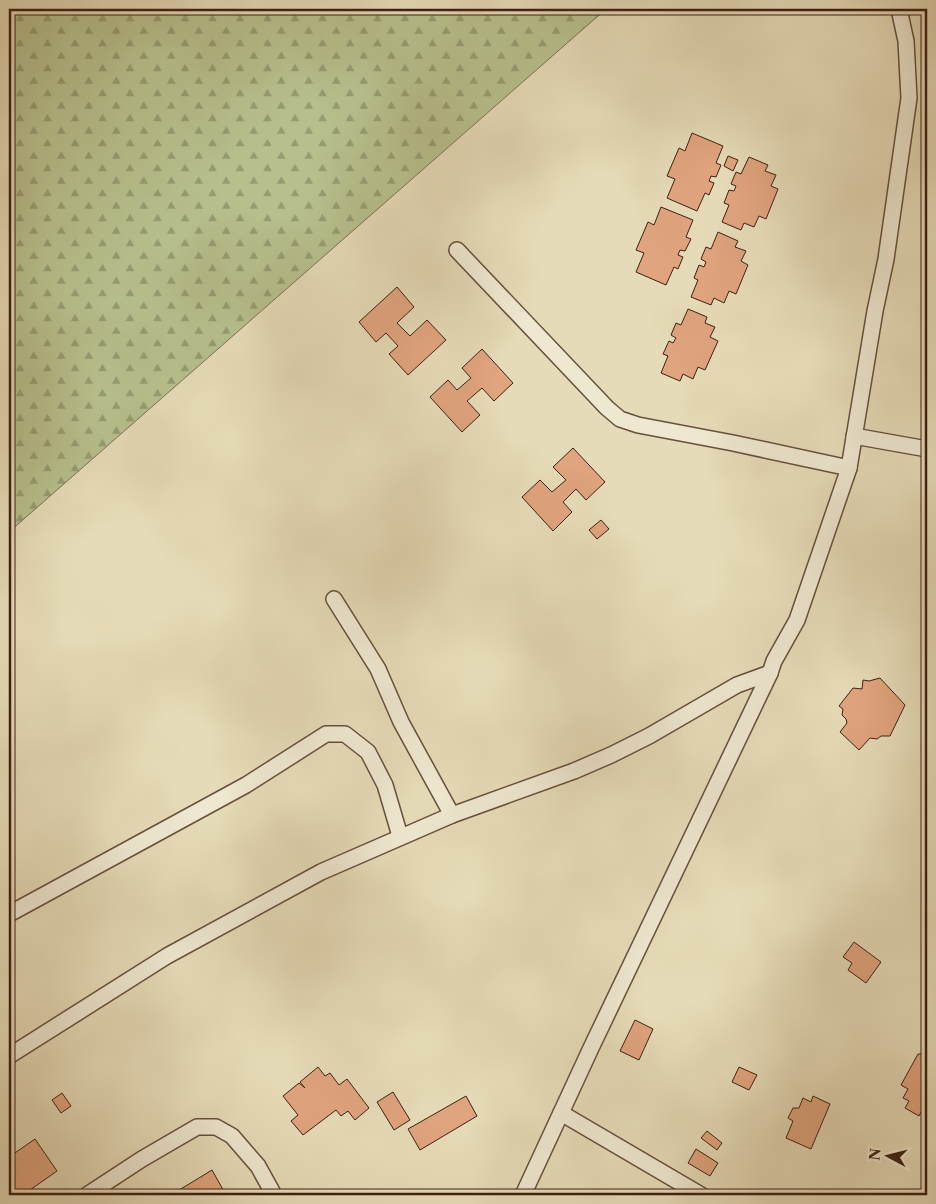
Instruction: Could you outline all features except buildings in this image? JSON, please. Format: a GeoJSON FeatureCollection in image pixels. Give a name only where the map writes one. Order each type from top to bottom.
{"type":"FeatureCollection","features":[{"type":"Feature","properties":{"kind":"street"},"geometry":{"type":"LineString","coordinates":[[523,1195],[774,660],[797,620],[849,468],[875,311],[886,259],[909,98],[906,41],[898,9]]}},
{"type":"Feature","properties":{"kind":"street"},"geometry":{"type":"LineString","coordinates":[[457,250],[607,408],[620,419],[638,425],[849,468]]}},
{"type":"Feature","properties":{"kind":"street"},"geometry":{"type":"LineString","coordinates":[[854,436],[927,448]]}},
{"type":"Feature","properties":{"kind":"street"},"geometry":{"type":"LineString","coordinates":[[334,599],[378,669],[401,722],[452,815]]}},
{"type":"Feature","properties":{"kind":"street"},"geometry":{"type":"LineString","coordinates":[[9,1056],[167,956],[321,872],[452,815],[611,756],[737,685],[770,672]]}},
{"type":"Feature","properties":{"kind":"street"},"geometry":{"type":"LineString","coordinates":[[9,914],[246,785],[326,734],[345,734],[368,752],[385,785],[400,836]]}},
{"type":"Feature","properties":{"kind":"street"},"geometry":{"type":"LineString","coordinates":[[561,1113],[702,1195]]}},
{"type":"Feature","properties":{"kind":"street"},"geometry":{"type":"LineString","coordinates":[[87,1195],[142,1159],[197,1127],[216,1127],[232,1136],[258,1166],[274,1195]]}},
{"type":"Feature","properties":{"kind":"green space"},"geometry":{"type":"Polygon","coordinates":[[[9,9],[606,9],[9,532],[9,9]]]}}]}
